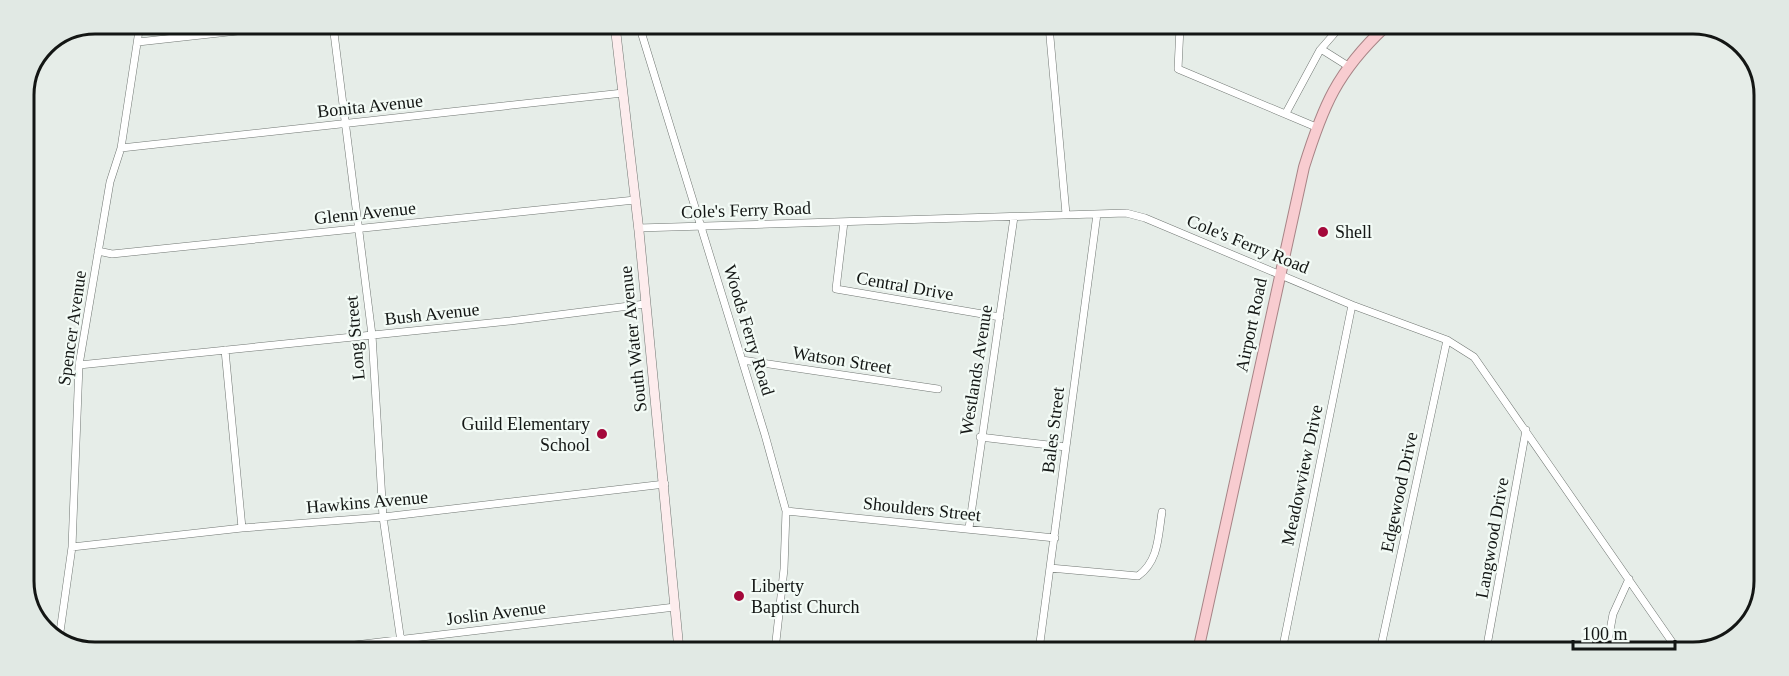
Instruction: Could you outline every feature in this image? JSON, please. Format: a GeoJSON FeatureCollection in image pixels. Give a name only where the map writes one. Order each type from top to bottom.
{"type":"FeatureCollection","features":[{"type":"Feature","properties":{"kind":"highway","name":"Airport Road"},"geometry":{"type":"LineString","coordinates":[[1200,642],[1304,167],[1316,127],[1334,87],[1348,66],[1378,34]]}},
{"type":"Feature","properties":{"kind":"main road","name":"South Water Avenue"},"geometry":{"type":"LineString","coordinates":[[616,34],[639,228],[678,642]]}},
{"type":"Feature","properties":{"kind":"street","name":"Spencer Avenue"},"geometry":{"type":"LineString","coordinates":[[60,630],[72,546],[79,365],[110,182],[121,148],[139,34]]}},
{"type":"Feature","properties":{"kind":"street"},"geometry":{"type":"LineString","coordinates":[[138,42],[195,34]]}},
{"type":"Feature","properties":{"kind":"street","name":"Long Street"},"geometry":{"type":"LineString","coordinates":[[334,34],[372,335],[383,517],[401,640]]}},
{"type":"Feature","properties":{"kind":"street","name":"Woods Ferry Road"},"geometry":{"type":"LineString","coordinates":[[642,34],[786,510],[784,569],[775,642]]}},
{"type":"Feature","properties":{"kind":"street"},"geometry":{"type":"LineString","coordinates":[[1050,34],[1066,214]]}},
{"type":"Feature","properties":{"kind":"street"},"geometry":{"type":"LineString","coordinates":[[1180,34],[1178,69],[1316,127]]}},
{"type":"Feature","properties":{"kind":"street"},"geometry":{"type":"LineString","coordinates":[[1286,113],[1321,49],[1334,34]]}},
{"type":"Feature","properties":{"kind":"street"},"geometry":{"type":"LineString","coordinates":[[1321,49],[1348,66]]}},
{"type":"Feature","properties":{"kind":"street","name":"Bonita Avenue"},"geometry":{"type":"LineString","coordinates":[[121,148],[623,93]]}},
{"type":"Feature","properties":{"kind":"street","name":"Glenn Avenue"},"geometry":{"type":"LineString","coordinates":[[98,251],[112,254],[635,200]]}},
{"type":"Feature","properties":{"kind":"street","name":"Cole's Ferry Road"},"geometry":{"type":"LineString","coordinates":[[639,228],[1066,214],[1126,213],[1145,218],[1353,305],[1447,340],[1474,357],[1672,642]]}},
{"type":"Feature","properties":{"kind":"street","name":"Bales Street"},"geometry":{"type":"LineString","coordinates":[[1040,642],[1097,214]]}},
{"type":"Feature","properties":{"kind":"street","name":"Westlands Avenue"},"geometry":{"type":"LineString","coordinates":[[969,528],[980,438],[1014,217]]}},
{"type":"Feature","properties":{"kind":"street","name":"Central Drive"},"geometry":{"type":"LineString","coordinates":[[844,222],[836,289],[1000,317]]}},
{"type":"Feature","properties":{"kind":"street","name":"Bush Avenue"},"geometry":{"type":"LineString","coordinates":[[79,365],[645,304]]}},
{"type":"Feature","properties":{"kind":"street","name":"Meadowview Drive"},"geometry":{"type":"LineString","coordinates":[[1284,642],[1353,305]]}},
{"type":"Feature","properties":{"kind":"street","name":"Edgewood Drive"},"geometry":{"type":"LineString","coordinates":[[1382,642],[1447,340]]}},
{"type":"Feature","properties":{"kind":"street"},"geometry":{"type":"LineString","coordinates":[[225,350],[242,528]]}},
{"type":"Feature","properties":{"kind":"street","name":"Watson Street"},"geometry":{"type":"LineString","coordinates":[[742,360],[938,389]]}},
{"type":"Feature","properties":{"kind":"street","name":"Langwood Drive"},"geometry":{"type":"LineString","coordinates":[[1488,642],[1526,430]]}},
{"type":"Feature","properties":{"kind":"street"},"geometry":{"type":"LineString","coordinates":[[980,438],[1066,447]]}},
{"type":"Feature","properties":{"kind":"street","name":"Hawkins Avenue"},"geometry":{"type":"LineString","coordinates":[[72,546],[242,528],[383,517],[664,484]]}},
{"type":"Feature","properties":{"kind":"street","name":"Shoulders Street"},"geometry":{"type":"LineString","coordinates":[[786,510],[1055,538]]}},
{"type":"Feature","properties":{"kind":"street"},"geometry":{"type":"LineString","coordinates":[[1050,568],[1138,576],[1149,568],[1155,556],[1162,512]]}},
{"type":"Feature","properties":{"kind":"street"},"geometry":{"type":"LineString","coordinates":[[1608,642],[1613,614],[1629,579]]}},
{"type":"Feature","properties":{"kind":"street","name":"Joslin Avenue"},"geometry":{"type":"LineString","coordinates":[[383,642],[675,607]]}},
{"type":"Feature","properties":{"kind":"place","name":"Shell"},"geometry":{"type":"Point","coordinates":[1323,232]}},
{"type":"Feature","properties":{"kind":"place","name":"Guild Elementary School"},"geometry":{"type":"Point","coordinates":[602,434]}},
{"type":"Feature","properties":{"kind":"place","name":"Liberty Baptist Church"},"geometry":{"type":"Point","coordinates":[739,596]}}]}
